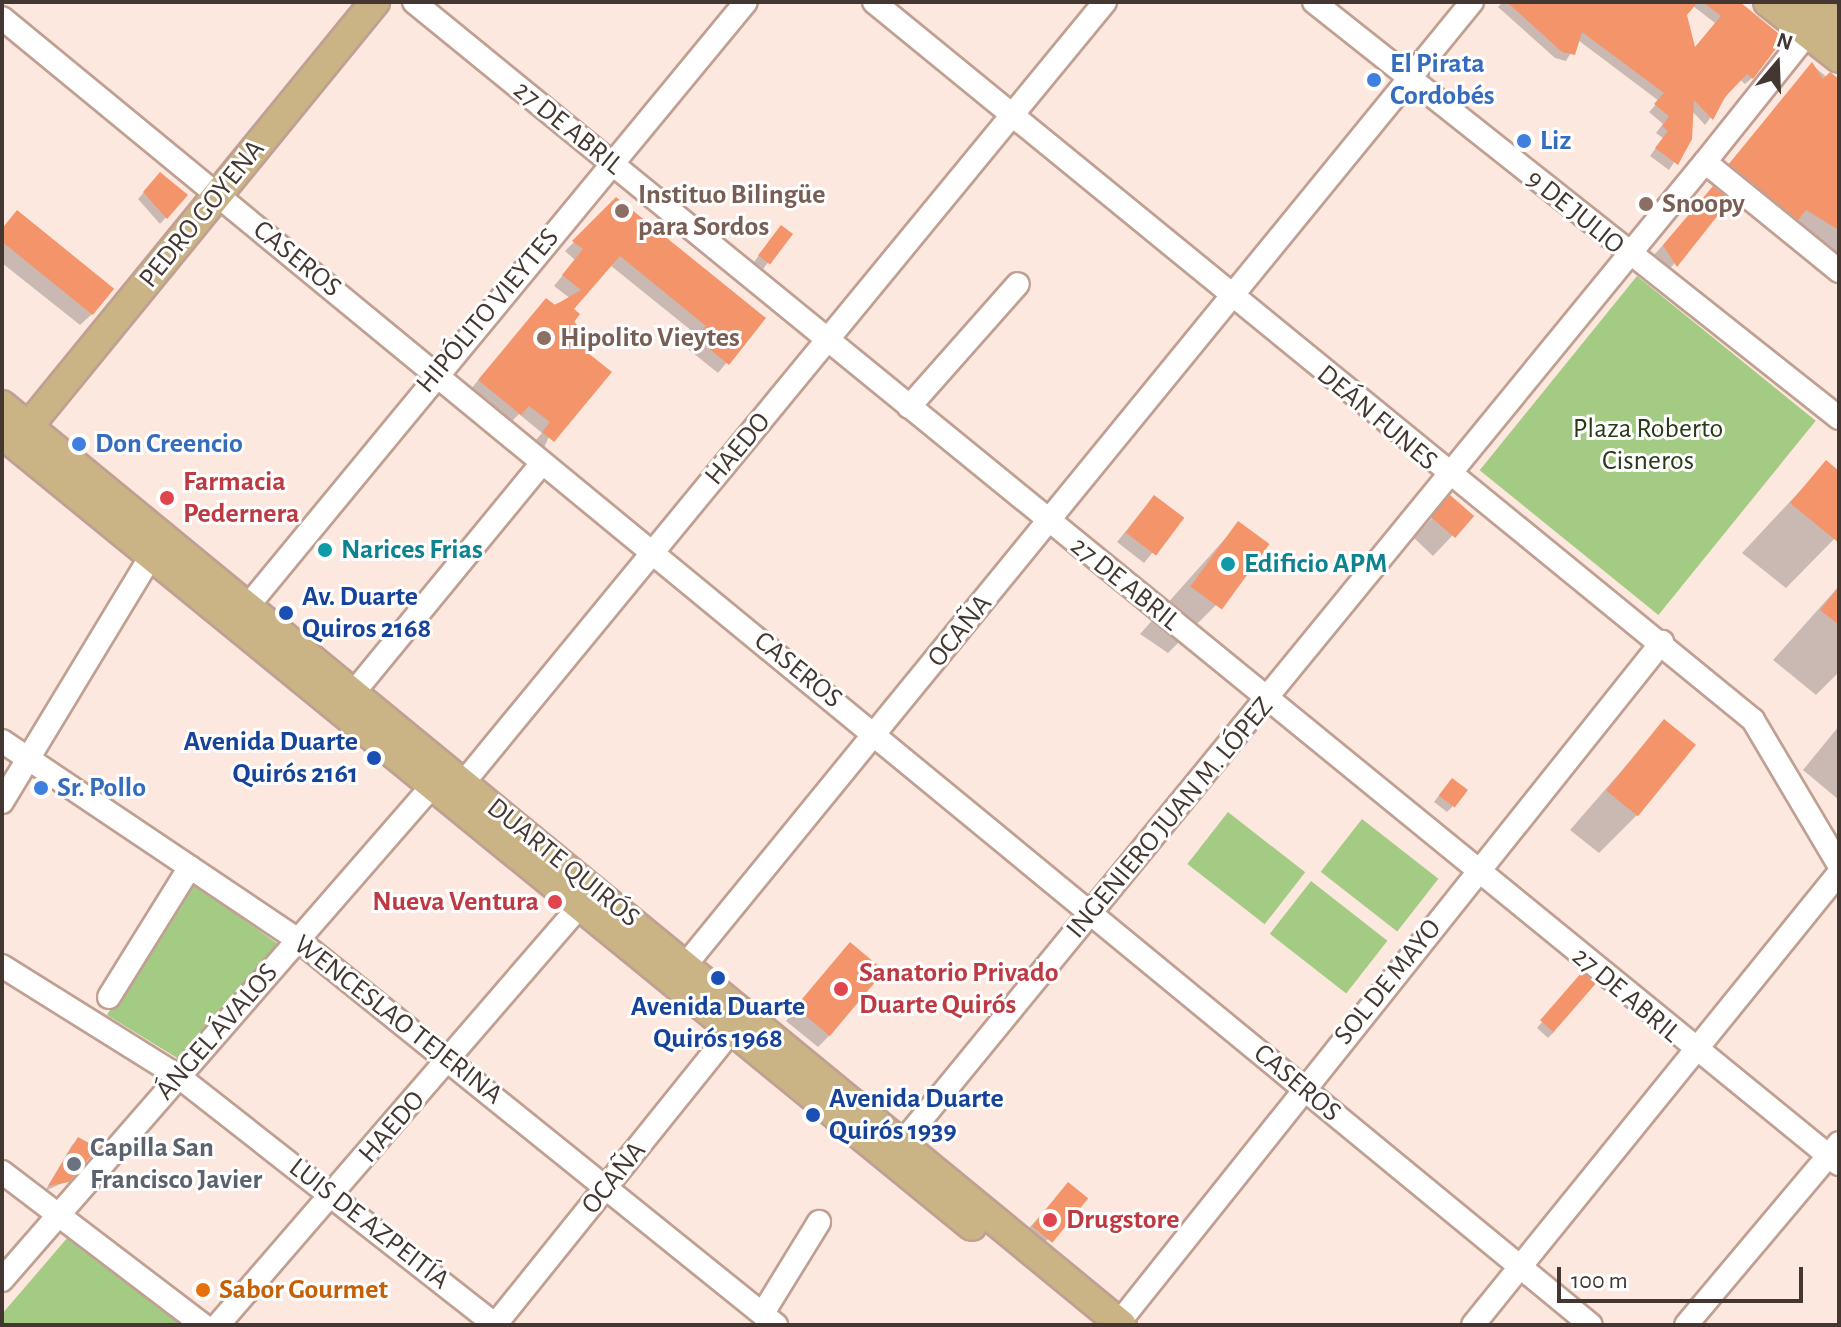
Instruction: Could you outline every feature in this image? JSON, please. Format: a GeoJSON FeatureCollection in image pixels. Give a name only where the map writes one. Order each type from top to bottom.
{"type":"FeatureCollection","features":[{"type":"Feature","properties":{"kind":"main road","name":"PEDRO GOYENA"},"geometry":{"type":"LineString","coordinates":[[12,441],[375,2]]}},
{"type":"Feature","properties":{"kind":"main road"},"geometry":{"type":"LineString","coordinates":[[1768,2],[1839,58]]}},
{"type":"Feature","properties":{"kind":"main road"},"geometry":{"type":"LineString","coordinates":[[1806,2],[1839,25]]}},
{"type":"Feature","properties":{"kind":"main road","name":"DUARTE QUIRÓS"},"geometry":{"type":"LineString","coordinates":[[2,405],[12,441],[157,545],[240,613],[433,785],[588,898],[687,963],[896,1150]]}},
{"type":"Feature","properties":{"kind":"main road","name":"DUARTE QUIRÓS"},"geometry":{"type":"LineString","coordinates":[[240,613],[354,692],[464,782],[732,1030],[896,1150],[1113,1324]]}},
{"type":"Feature","properties":{"kind":"street"},"geometry":{"type":"LineString","coordinates":[[2,11],[9,2]]}},
{"type":"Feature","properties":{"kind":"street","name":"27 DE ABRIL"},"geometry":{"type":"LineString","coordinates":[[414,2],[831,338],[1048,523],[1269,699],[1694,1052],[1836,1154]]}},
{"type":"Feature","properties":{"kind":"street","name":"HIPÓLITO VIEYTES"},"geometry":{"type":"LineString","coordinates":[[240,613],[746,2]]}},
{"type":"Feature","properties":{"kind":"street","name":"DEÁN FUNES"},"geometry":{"type":"LineString","coordinates":[[874,2],[1448,477],[1662,642],[1767,735],[1839,865]]}},
{"type":"Feature","properties":{"kind":"street","name":"HAEDO"},"geometry":{"type":"LineString","coordinates":[[464,782],[1105,2]]}},
{"type":"Feature","properties":{"kind":"street","name":"9 DE JULIO"},"geometry":{"type":"LineString","coordinates":[[1314,2],[1629,255],[1839,418]]}},
{"type":"Feature","properties":{"kind":"street","name":"OCAÑA"},"geometry":{"type":"LineString","coordinates":[[687,963],[1472,2]]}},
{"type":"Feature","properties":{"kind":"street"},"geometry":{"type":"LineString","coordinates":[[1806,2],[1807,34]]}},
{"type":"Feature","properties":{"kind":"street","name":"CASEROS"},"geometry":{"type":"LineString","coordinates":[[2,18],[1092,911],[1302,1089],[1591,1325]]}},
{"type":"Feature","properties":{"kind":"street","name":"INGENIERO JUAN M. LÓPEZ"},"geometry":{"type":"LineString","coordinates":[[896,1150],[1269,699],[1807,34]]}},
{"type":"Feature","properties":{"kind":"street"},"geometry":{"type":"LineString","coordinates":[[1705,162],[1839,271]]}},
{"type":"Feature","properties":{"kind":"street"},"geometry":{"type":"LineString","coordinates":[[909,407],[1018,284]]}},
{"type":"Feature","properties":{"kind":"street"},"geometry":{"type":"LineString","coordinates":[[354,692],[542,463]]}},
{"type":"Feature","properties":{"kind":"street"},"geometry":{"type":"LineString","coordinates":[[2,802],[157,545]]}},
{"type":"Feature","properties":{"kind":"street","name":"SOL DE MAYO"},"geometry":{"type":"LineString","coordinates":[[1113,1324],[1662,642]]}},
{"type":"Feature","properties":{"kind":"street","name":"WENCESLAO TEJERINA"},"geometry":{"type":"LineString","coordinates":[[2,741],[298,940],[770,1319]]}},
{"type":"Feature","properties":{"kind":"street","name":"ÁNGEL ÁVALOS"},"geometry":{"type":"LineString","coordinates":[[2,1280],[433,785]]}},
{"type":"Feature","properties":{"kind":"street"},"geometry":{"type":"LineString","coordinates":[[109,997],[190,867]]}},
{"type":"Feature","properties":{"kind":"street"},"geometry":{"type":"LineString","coordinates":[[1473,1325],[1839,873]]}},
{"type":"Feature","properties":{"kind":"street","name":"HAEDO"},"geometry":{"type":"LineString","coordinates":[[218,1325],[588,898]]}},
{"type":"Feature","properties":{"kind":"street","name":"LUIS DE AZPEITÍA"},"geometry":{"type":"LineString","coordinates":[[2,966],[178,1076],[334,1194],[495,1325]]}},
{"type":"Feature","properties":{"kind":"street","name":"OCAÑA"},"geometry":{"type":"LineString","coordinates":[[495,1325],[732,1030]]}},
{"type":"Feature","properties":{"kind":"street"},"geometry":{"type":"LineString","coordinates":[[1686,1325],[1836,1154]]}},
{"type":"Feature","properties":{"kind":"street"},"geometry":{"type":"LineString","coordinates":[[2,1172],[62,1211],[203,1325]]}},
{"type":"Feature","properties":{"kind":"street"},"geometry":{"type":"LineString","coordinates":[[770,1319],[819,1222]]}},
{"type":"Feature","properties":{"kind":"green space","name":"Plaza Roberto Cisneros"},"geometry":{"type":"Polygon","coordinates":[[[1637,276],[1816,421],[1658,615],[1480,470],[1637,276]]]}},
{"type":"Feature","properties":{"kind":"green space"},"geometry":{"type":"Polygon","coordinates":[[[1228,812],[1305,872],[1265,924],[1187,864],[1228,812]]]}},
{"type":"Feature","properties":{"kind":"green space"},"geometry":{"type":"Polygon","coordinates":[[[1362,819],[1438,879],[1397,932],[1321,872],[1362,819]]]}},
{"type":"Feature","properties":{"kind":"green space"},"geometry":{"type":"Polygon","coordinates":[[[187,879],[278,944],[182,1061],[107,1015],[187,879]]]}},
{"type":"Feature","properties":{"kind":"green space"},"geometry":{"type":"Polygon","coordinates":[[[1311,881],[1387,941],[1346,994],[1270,934],[1311,881]]]}},
{"type":"Feature","properties":{"kind":"green space"},"geometry":{"type":"Polygon","coordinates":[[[68,1237],[184,1325],[2,1325],[2,1314],[68,1237]]]}},
{"type":"Feature","properties":{"kind":"building"},"geometry":{"type":"Polygon","coordinates":[[[1507,2],[1698,2],[1687,15],[1695,47],[1721,16],[1703,2],[1740,2],[1784,38],[1753,79],[1747,74],[1725,97],[1713,120],[1694,100],[1692,139],[1678,165],[1655,148],[1668,131],[1662,126],[1669,116],[1654,104],[1664,93],[1582,32],[1575,55],[1562,52],[1507,2]]]}},
{"type":"Feature","properties":{"kind":"building"},"geometry":{"type":"Polygon","coordinates":[[[1812,62],[1823,79],[1830,72],[1839,79],[1839,230],[1806,210],[1798,220],[1729,164],[1812,62]]]}},
{"type":"Feature","properties":{"kind":"building"},"geometry":{"type":"Polygon","coordinates":[[[160,172],[188,195],[167,219],[143,192],[160,172]]]}},
{"type":"Feature","properties":{"kind":"building"},"geometry":{"type":"Polygon","coordinates":[[[1713,186],[1730,200],[1677,267],[1663,245],[1713,186]]]}},
{"type":"Feature","properties":{"kind":"building"},"geometry":{"type":"Polygon","coordinates":[[[616,197],[766,318],[729,365],[696,338],[706,326],[620,256],[574,309],[580,314],[574,322],[596,344],[588,353],[612,372],[554,442],[542,432],[550,422],[529,406],[521,415],[478,380],[546,298],[555,305],[581,290],[562,275],[583,249],[572,241],[616,197]]]}},
{"type":"Feature","properties":{"kind":"building"},"geometry":{"type":"Polygon","coordinates":[[[17,210],[114,289],[93,315],[2,242],[2,229],[17,210]]]}},
{"type":"Feature","properties":{"kind":"building"},"geometry":{"type":"Polygon","coordinates":[[[781,225],[793,234],[770,264],[758,255],[781,225]]]}},
{"type":"Feature","properties":{"kind":"building"},"geometry":{"type":"Polygon","coordinates":[[[1826,460],[1839,471],[1839,543],[1790,503],[1826,460]]]}},
{"type":"Feature","properties":{"kind":"building"},"geometry":{"type":"Polygon","coordinates":[[[1154,495],[1184,518],[1156,555],[1126,533],[1154,495]]]}},
{"type":"Feature","properties":{"kind":"building"},"geometry":{"type":"Polygon","coordinates":[[[1450,495],[1474,516],[1455,538],[1431,517],[1450,495]]]}},
{"type":"Feature","properties":{"kind":"building","name":"Edificio APM"},"geometry":{"type":"Polygon","coordinates":[[[1238,521],[1270,544],[1222,609],[1190,587],[1238,521]]]}},
{"type":"Feature","properties":{"kind":"building"},"geometry":{"type":"Polygon","coordinates":[[[1839,587],[1839,625],[1820,610],[1839,587]]]}},
{"type":"Feature","properties":{"kind":"building"},"geometry":{"type":"Polygon","coordinates":[[[1664,719],[1696,745],[1638,816],[1606,790],[1664,719]]]}},
{"type":"Feature","properties":{"kind":"building"},"geometry":{"type":"Polygon","coordinates":[[[1452,778],[1468,790],[1455,808],[1439,796],[1452,778]]]}},
{"type":"Feature","properties":{"kind":"building","name":"Sanatorio Privado Duarte Quirós"},"geometry":{"type":"Polygon","coordinates":[[[850,942],[884,971],[830,1036],[795,1007],[850,942]]]}},
{"type":"Feature","properties":{"kind":"building"},"geometry":{"type":"Polygon","coordinates":[[[1582,972],[1596,984],[1554,1032],[1540,1020],[1582,972]]]}},
{"type":"Feature","properties":{"kind":"building","name":"Capilla San Francisco Javier"},"geometry":{"type":"Polygon","coordinates":[[[78,1137],[98,1148],[69,1182],[48,1186],[78,1137]]]}},
{"type":"Feature","properties":{"kind":"building"},"geometry":{"type":"Polygon","coordinates":[[[1068,1182],[1088,1198],[1052,1243],[1032,1226],[1068,1182]]]}},
{"type":"Feature","properties":{"kind":"place","name":"El Pirata Cordobés"},"geometry":{"type":"Point","coordinates":[1374,80]}},
{"type":"Feature","properties":{"kind":"place","name":"Liz"},"geometry":{"type":"Point","coordinates":[1524,141]}},
{"type":"Feature","properties":{"kind":"place","name":"Snoopy"},"geometry":{"type":"Point","coordinates":[1646,204]}},
{"type":"Feature","properties":{"kind":"place","name":"Instituo Bilingüe para Sordos"},"geometry":{"type":"Point","coordinates":[622,211]}},
{"type":"Feature","properties":{"kind":"place","name":"Hipolito Vieytes"},"geometry":{"type":"Point","coordinates":[544,338]}},
{"type":"Feature","properties":{"kind":"place","name":"Don Creencio"},"geometry":{"type":"Point","coordinates":[79,444]}},
{"type":"Feature","properties":{"kind":"place","name":"Farmacia Pedernera"},"geometry":{"type":"Point","coordinates":[167,498]}},
{"type":"Feature","properties":{"kind":"place","name":"Narices Frias"},"geometry":{"type":"Point","coordinates":[325,550]}},
{"type":"Feature","properties":{"kind":"place","name":"Edificio APM"},"geometry":{"type":"Point","coordinates":[1228,564]}},
{"type":"Feature","properties":{"kind":"place","name":"Av. Duarte Quiros 2168"},"geometry":{"type":"Point","coordinates":[286,613]}},
{"type":"Feature","properties":{"kind":"place","name":"Avenida Duarte Quirós 2161"},"geometry":{"type":"Point","coordinates":[374,758]}},
{"type":"Feature","properties":{"kind":"place","name":"Sr. Pollo"},"geometry":{"type":"Point","coordinates":[41,788]}},
{"type":"Feature","properties":{"kind":"place","name":"Nueva Ventura"},"geometry":{"type":"Point","coordinates":[555,902]}},
{"type":"Feature","properties":{"kind":"place","name":"Avenida Duarte Quirós 1968"},"geometry":{"type":"Point","coordinates":[718,978]}},
{"type":"Feature","properties":{"kind":"place","name":"Sanatorio Privado Duarte Quirós"},"geometry":{"type":"Point","coordinates":[841,989]}},
{"type":"Feature","properties":{"kind":"place","name":"Avenida Duarte Quirós 1939"},"geometry":{"type":"Point","coordinates":[813,1115]}},
{"type":"Feature","properties":{"kind":"place","name":"Capilla San Francisco Javier"},"geometry":{"type":"Point","coordinates":[74,1164]}},
{"type":"Feature","properties":{"kind":"place","name":"Drugstore"},"geometry":{"type":"Point","coordinates":[1050,1220]}},
{"type":"Feature","properties":{"kind":"place","name":"Sabor Gourmet"},"geometry":{"type":"Point","coordinates":[203,1290]}}]}
